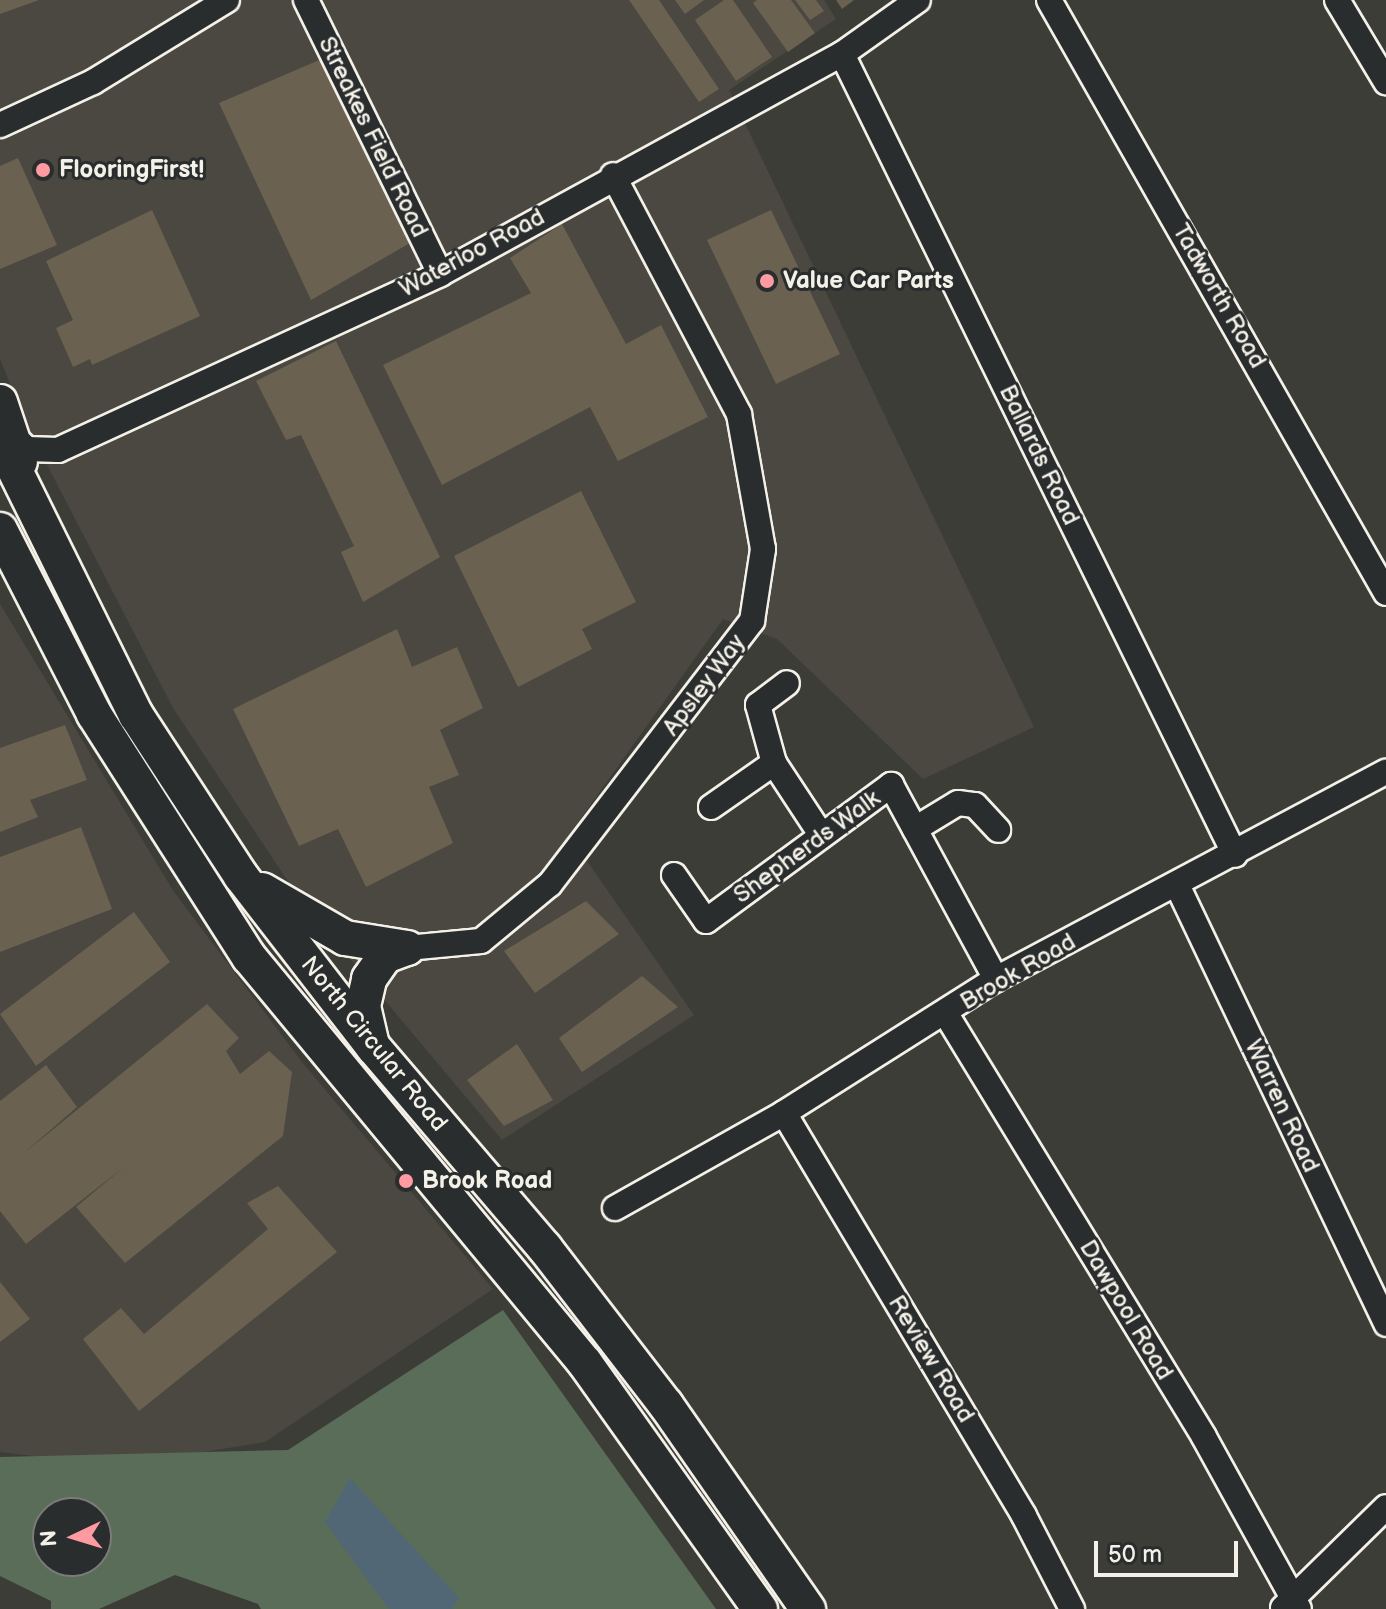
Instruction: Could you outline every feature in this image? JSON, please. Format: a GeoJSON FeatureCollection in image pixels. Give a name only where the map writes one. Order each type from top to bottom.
{"type":"FeatureCollection","features":[{"type":"Feature","properties":{"kind":"highway","name":"North Circular Road"},"geometry":{"type":"LineString","coordinates":[[0,402],[5,437],[41,528],[136,715],[241,876],[374,1048],[573,1285],[735,1501],[808,1609]]}},
{"type":"Feature","properties":{"kind":"highway","name":"North Circular Road"},"geometry":{"type":"LineString","coordinates":[[0,530],[94,714],[249,957],[585,1363],[760,1609]]}},
{"type":"Feature","properties":{"kind":"highway"},"geometry":{"type":"LineString","coordinates":[[241,876],[345,938],[407,948]]}},
{"type":"Feature","properties":{"kind":"highway"},"geometry":{"type":"LineString","coordinates":[[374,1048],[363,1006],[369,979],[385,956],[407,948]]}},
{"type":"Feature","properties":{"kind":"street"},"geometry":{"type":"LineString","coordinates":[[0,125],[93,82],[227,0]]}},
{"type":"Feature","properties":{"kind":"street","name":"Streakes Field Road"},"geometry":{"type":"LineString","coordinates":[[306,0],[440,274]]}},
{"type":"Feature","properties":{"kind":"street","name":"Waterloo Road"},"geometry":{"type":"LineString","coordinates":[[5,437],[27,449],[58,450],[440,274],[613,175],[842,54],[918,0]]}},
{"type":"Feature","properties":{"kind":"street","name":"Tadworth Road"},"geometry":{"type":"LineString","coordinates":[[1049,0],[1386,593]]}},
{"type":"Feature","properties":{"kind":"street"},"geometry":{"type":"LineString","coordinates":[[1337,0],[1386,82]]}},
{"type":"Feature","properties":{"kind":"street","name":"Ballards Road"},"geometry":{"type":"LineString","coordinates":[[842,54],[1235,855]]}},
{"type":"Feature","properties":{"kind":"street","name":"Apsley Way"},"geometry":{"type":"LineString","coordinates":[[407,948],[481,941],[550,884],[752,621],[763,549],[739,414],[613,175]]}},
{"type":"Feature","properties":{"kind":"street"},"geometry":{"type":"LineString","coordinates":[[787,683],[758,705],[774,763],[820,833]]}},
{"type":"Feature","properties":{"kind":"street"},"geometry":{"type":"LineString","coordinates":[[711,807],[774,763]]}},
{"type":"Feature","properties":{"kind":"street","name":"Brook Road"},"geometry":{"type":"LineString","coordinates":[[615,1208],[784,1113],[946,1014],[996,979],[1178,887],[1386,772]]}},
{"type":"Feature","properties":{"kind":"street","name":"Shepherds Walk"},"geometry":{"type":"LineString","coordinates":[[674,875],[706,921],[820,833],[891,785],[996,979]]}},
{"type":"Feature","properties":{"kind":"street"},"geometry":{"type":"LineString","coordinates":[[915,829],[958,803],[975,805],[998,830]]}},
{"type":"Feature","properties":{"kind":"street","name":"Warren Road"},"geometry":{"type":"LineString","coordinates":[[1178,887],[1386,1324]]}},
{"type":"Feature","properties":{"kind":"street","name":"Dawpool Road"},"geometry":{"type":"LineString","coordinates":[[946,1014],[1204,1437],[1291,1606]]}},
{"type":"Feature","properties":{"kind":"street","name":"Review Road"},"geometry":{"type":"LineString","coordinates":[[784,1113],[1024,1516],[1072,1609]]}},
{"type":"Feature","properties":{"kind":"street"},"geometry":{"type":"LineString","coordinates":[[1291,1606],[1386,1507]]}},
{"type":"Feature","properties":{"kind":"shaded area"},"geometry":{"type":"Polygon","coordinates":[[[0,0],[824,0],[836,19],[729,90],[1034,727],[923,779],[777,639],[723,619],[569,835],[694,1015],[502,1140],[299,898],[173,708],[29,430],[0,359],[0,0]]]}},
{"type":"Feature","properties":{"kind":"shaded area"},"geometry":{"type":"Polygon","coordinates":[[[0,604],[174,892],[302,1062],[493,1289],[265,1442],[115,1466],[0,1452],[0,604]]]}},
{"type":"Feature","properties":{"kind":"green space"},"geometry":{"type":"Polygon","coordinates":[[[503,1310],[716,1609],[261,1609],[258,1604],[175,1575],[99,1609],[51,1609],[51,1601],[0,1576],[0,1457],[288,1450],[503,1310]]]}},
{"type":"Feature","properties":{"kind":"water"},"geometry":{"type":"Polygon","coordinates":[[[350,1478],[459,1598],[452,1609],[389,1609],[325,1522],[350,1478]]]}},
{"type":"Feature","properties":{"kind":"building"},"geometry":{"type":"Polygon","coordinates":[[[0,0],[39,0],[0,14],[0,0]]]}},
{"type":"Feature","properties":{"kind":"building"},"geometry":{"type":"Polygon","coordinates":[[[629,0],[659,0],[719,89],[699,102],[629,0]]]}},
{"type":"Feature","properties":{"kind":"building"},"geometry":{"type":"Polygon","coordinates":[[[675,0],[704,0],[685,14],[675,0]]]}},
{"type":"Feature","properties":{"kind":"building"},"geometry":{"type":"Polygon","coordinates":[[[724,0],[733,0],[772,57],[736,81],[695,20],[724,0]]]}},
{"type":"Feature","properties":{"kind":"building"},"geometry":{"type":"Polygon","coordinates":[[[757,0],[791,0],[815,33],[788,52],[753,3],[757,0]]]}},
{"type":"Feature","properties":{"kind":"building"},"geometry":{"type":"Polygon","coordinates":[[[795,0],[816,0],[824,11],[810,20],[795,0]]]}},
{"type":"Feature","properties":{"kind":"building"},"geometry":{"type":"Polygon","coordinates":[[[836,0],[854,0],[842,9],[836,0]]]}},
{"type":"Feature","properties":{"kind":"building"},"geometry":{"type":"Polygon","coordinates":[[[324,58],[410,243],[311,300],[219,103],[324,58]]]}},
{"type":"Feature","properties":{"kind":"building"},"geometry":{"type":"Polygon","coordinates":[[[18,158],[57,245],[0,269],[0,166],[18,158]]]}},
{"type":"Feature","properties":{"kind":"building"},"geometry":{"type":"Polygon","coordinates":[[[152,210],[200,316],[92,365],[90,359],[73,367],[56,328],[73,320],[46,261],[152,210]]]}},
{"type":"Feature","properties":{"kind":"building"},"geometry":{"type":"Polygon","coordinates":[[[771,210],[840,354],[776,384],[707,240],[771,210]]]}},
{"type":"Feature","properties":{"kind":"building"},"geometry":{"type":"Polygon","coordinates":[[[562,224],[626,344],[661,325],[708,417],[618,461],[590,407],[442,485],[383,365],[531,293],[510,258],[562,224]]]}},
{"type":"Feature","properties":{"kind":"building"},"geometry":{"type":"Polygon","coordinates":[[[336,341],[440,557],[363,602],[341,552],[354,546],[301,435],[286,440],[256,381],[336,341]]]}},
{"type":"Feature","properties":{"kind":"building"},"geometry":{"type":"Polygon","coordinates":[[[581,491],[636,602],[582,629],[592,649],[518,687],[454,556],[581,491]]]}},
{"type":"Feature","properties":{"kind":"building"},"geometry":{"type":"Polygon","coordinates":[[[397,629],[412,667],[457,647],[483,708],[440,730],[459,775],[429,787],[453,843],[366,887],[338,829],[299,846],[233,709],[397,629]]]}},
{"type":"Feature","properties":{"kind":"building"},"geometry":{"type":"Polygon","coordinates":[[[65,725],[87,780],[30,800],[38,817],[0,832],[0,748],[65,725]]]}},
{"type":"Feature","properties":{"kind":"building"},"geometry":{"type":"Polygon","coordinates":[[[81,827],[112,909],[0,952],[0,857],[81,827]]]}},
{"type":"Feature","properties":{"kind":"building"},"geometry":{"type":"Polygon","coordinates":[[[586,901],[619,934],[535,993],[504,951],[586,901]]]}},
{"type":"Feature","properties":{"kind":"building"},"geometry":{"type":"Polygon","coordinates":[[[134,912],[170,962],[36,1066],[0,1014],[134,912]]]}},
{"type":"Feature","properties":{"kind":"building"},"geometry":{"type":"Polygon","coordinates":[[[642,976],[678,1007],[582,1072],[559,1038],[642,976]]]}},
{"type":"Feature","properties":{"kind":"building"},"geometry":{"type":"Polygon","coordinates":[[[207,1004],[239,1038],[226,1051],[240,1074],[269,1051],[292,1072],[283,1136],[125,1263],[76,1207],[124,1167],[26,1244],[0,1211],[0,1101],[46,1065],[77,1107],[24,1153],[207,1004]]]}},
{"type":"Feature","properties":{"kind":"building"},"geometry":{"type":"Polygon","coordinates":[[[517,1044],[553,1100],[504,1126],[467,1080],[517,1044]]]}},
{"type":"Feature","properties":{"kind":"building"},"geometry":{"type":"Polygon","coordinates":[[[278,1186],[337,1252],[139,1411],[83,1339],[121,1308],[144,1334],[268,1229],[247,1203],[278,1186]]]}},
{"type":"Feature","properties":{"kind":"building"},"geometry":{"type":"Polygon","coordinates":[[[0,1282],[30,1319],[0,1342],[0,1282]]]}},
{"type":"Feature","properties":{"kind":"place","name":"FlooringFirst!"},"geometry":{"type":"Point","coordinates":[43,170]}},
{"type":"Feature","properties":{"kind":"place","name":"Value Car Parts"},"geometry":{"type":"Point","coordinates":[767,281]}},
{"type":"Feature","properties":{"kind":"place","name":"Brook Road"},"geometry":{"type":"Point","coordinates":[406,1181]}}]}
